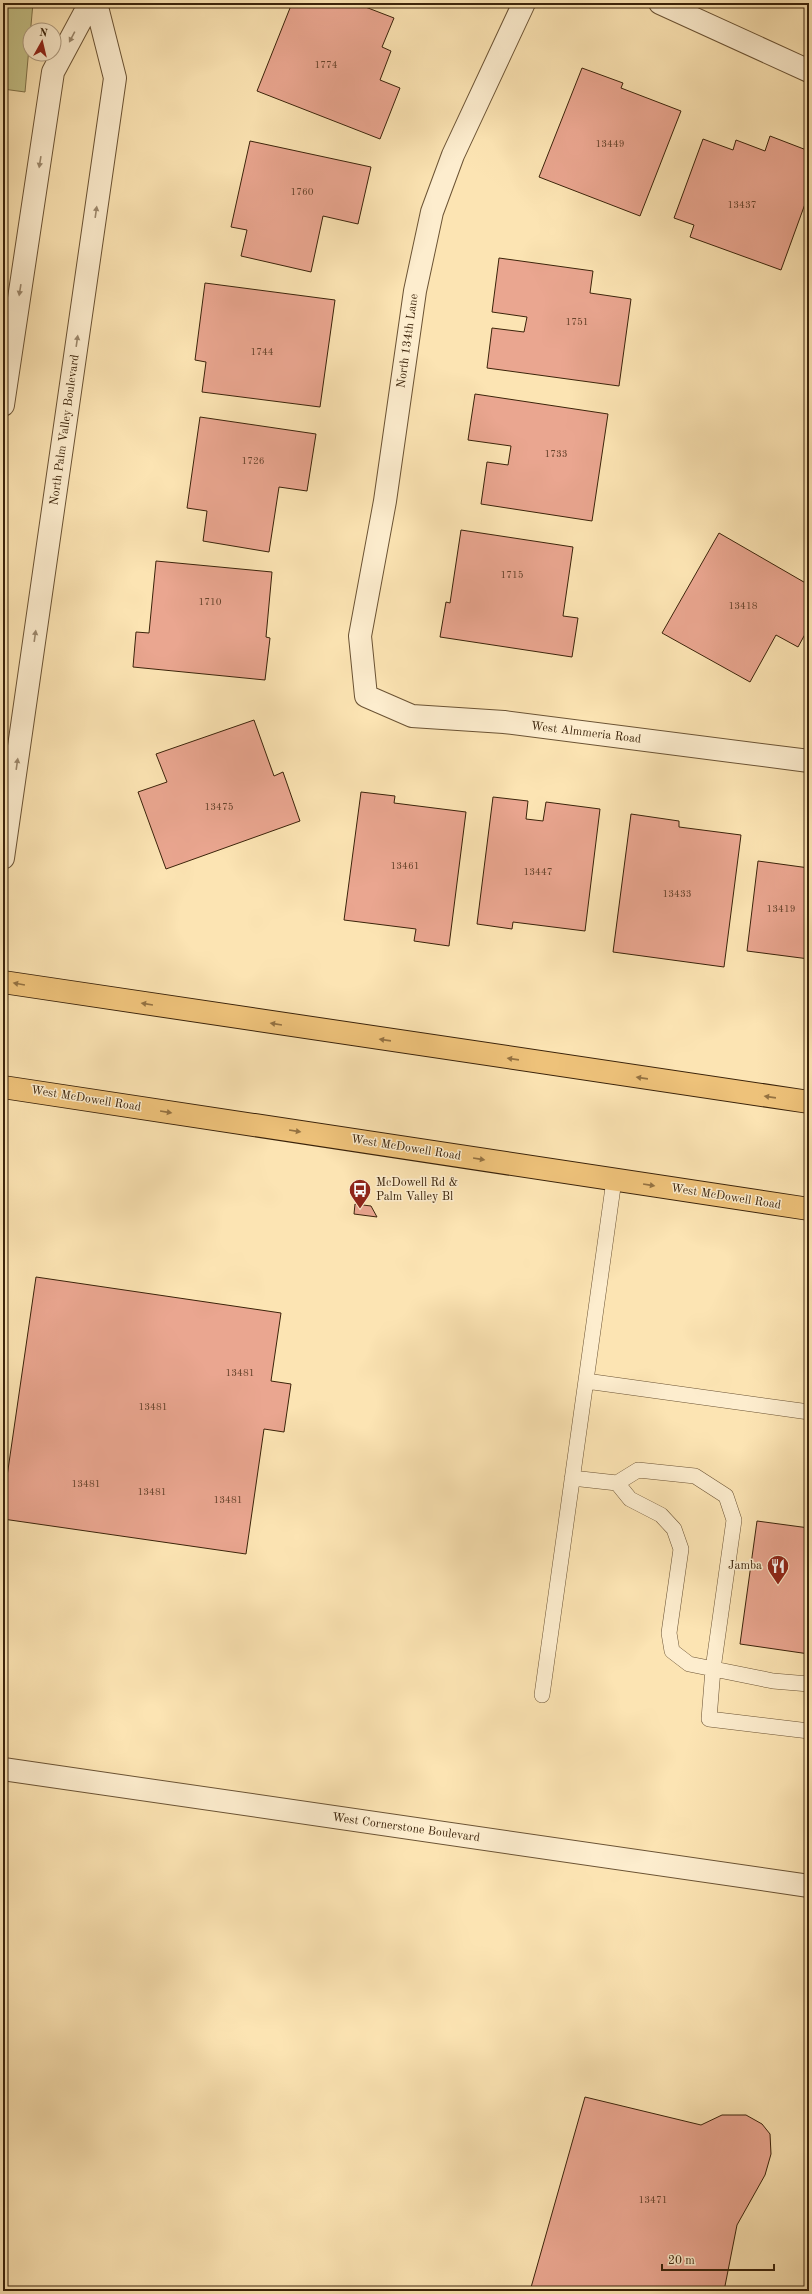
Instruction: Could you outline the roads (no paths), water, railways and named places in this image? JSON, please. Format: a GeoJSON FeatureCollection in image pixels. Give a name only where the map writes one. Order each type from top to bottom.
{"type":"FeatureCollection","features":[{"type":"Feature","properties":{"kind":"main road"},"geometry":{"type":"LineString","coordinates":[[3,982],[809,1102]]}},
{"type":"Feature","properties":{"kind":"main road","name":"West McDowell Road"},"geometry":{"type":"LineString","coordinates":[[3,1087],[809,1209]]}},
{"type":"Feature","properties":{"kind":"street"},"geometry":{"type":"LineString","coordinates":[[3,405],[53,72],[90,3]]}},
{"type":"Feature","properties":{"kind":"street","name":"North Palm Valley Boulevard"},"geometry":{"type":"LineString","coordinates":[[3,858],[115,78],[96,3]]}},
{"type":"Feature","properties":{"kind":"street","name":"North 134th Lane"},"geometry":{"type":"LineString","coordinates":[[366,696],[360,636],[384,501],[415,291],[432,212],[453,155],[524,3]]}},
{"type":"Feature","properties":{"kind":"street"},"geometry":{"type":"LineString","coordinates":[[660,3],[809,71]]}},
{"type":"Feature","properties":{"kind":"street","name":"West Almmeria Road"},"geometry":{"type":"LineString","coordinates":[[366,696],[412,716],[504,722],[809,761]]}},
{"type":"Feature","properties":{"kind":"street","name":"West Cornerstone Boulevard"},"geometry":{"type":"LineString","coordinates":[[3,1769],[809,1886]]}},
{"type":"Feature","properties":{"kind":"lane"},"geometry":{"type":"LineString","coordinates":[[542,1696],[614,1180]]}},
{"type":"Feature","properties":{"kind":"lane"},"geometry":{"type":"LineString","coordinates":[[586,1381],[809,1412]]}},
{"type":"Feature","properties":{"kind":"lane"},"geometry":{"type":"LineString","coordinates":[[572,1478],[617,1483],[638,1470],[645,1470],[695,1476],[726,1496],[734,1520],[713,1669],[709,1719],[809,1731]]}},
{"type":"Feature","properties":{"kind":"lane"},"geometry":{"type":"LineString","coordinates":[[617,1483],[630,1499],[661,1515],[674,1529],[681,1549],[669,1633],[672,1651],[689,1664],[773,1681],[809,1684]]}},
{"type":"Feature","properties":{"kind":"place","name":"McDowell Rd & Palm Valley Bl"},"geometry":{"type":"Point","coordinates":[360,1210]}},
{"type":"Feature","properties":{"kind":"place","name":"Jamba"},"geometry":{"type":"Point","coordinates":[778,1586]}}]}
